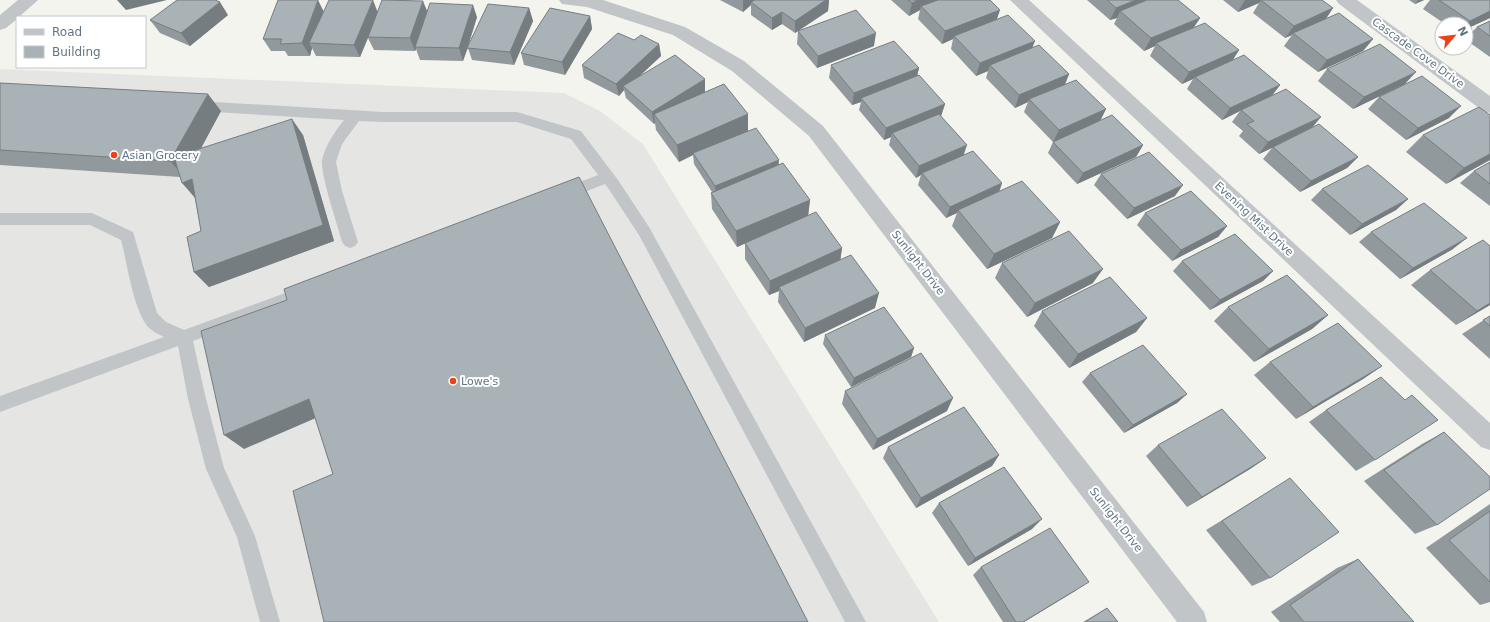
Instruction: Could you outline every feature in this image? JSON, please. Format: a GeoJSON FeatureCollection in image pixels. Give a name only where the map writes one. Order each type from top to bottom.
{"type":"FeatureCollection","features":[{"type":"Feature","properties":{"kind":"street"},"geometry":{"type":"LineString","coordinates":[[0,24],[29,0]]}},
{"type":"Feature","properties":{"kind":"street","name":"Sunlight Drive"},"geometry":{"type":"LineString","coordinates":[[568,0],[588,1],[679,31],[738,66],[816,131],[1194,622]]}},
{"type":"Feature","properties":{"kind":"street","name":"Evening Mist Drive"},"geometry":{"type":"LineString","coordinates":[[1019,0],[1490,439]]}},
{"type":"Feature","properties":{"kind":"street","name":"Cascade Cove Drive"},"geometry":{"type":"LineString","coordinates":[[1345,0],[1490,106]]}},
{"type":"Feature","properties":{"kind":"lane"},"geometry":{"type":"LineString","coordinates":[[184,105],[355,116],[517,117],[576,135],[644,231],[856,622]]}},
{"type":"Feature","properties":{"kind":"lane"},"geometry":{"type":"LineString","coordinates":[[350,242],[335,191],[329,162],[335,142],[355,116]]}},
{"type":"Feature","properties":{"kind":"lane"},"geometry":{"type":"LineString","coordinates":[[549,200],[607,177]]}},
{"type":"Feature","properties":{"kind":"lane"},"geometry":{"type":"LineString","coordinates":[[0,219],[92,219],[128,236],[144,299],[152,321],[170,333],[184,337]]}},
{"type":"Feature","properties":{"kind":"lane"},"geometry":{"type":"LineString","coordinates":[[0,404],[323,286]]}},
{"type":"Feature","properties":{"kind":"lane"},"geometry":{"type":"LineString","coordinates":[[184,337],[197,400],[215,469],[246,536],[270,622]]}},
{"type":"Feature","properties":{"kind":"shaded area"},"geometry":{"type":"Polygon","coordinates":[[[0,69],[564,93],[600,111],[643,144],[939,622],[0,622],[0,69]]]}},
{"type":"Feature","properties":{"kind":"building"},"geometry":{"type":"Polygon","coordinates":[[[177,0],[215,0],[220,2],[181,33],[150,20],[177,0]]]}},
{"type":"Feature","properties":{"kind":"building"},"geometry":{"type":"Polygon","coordinates":[[[278,0],[318,0],[302,43],[280,44],[282,39],[263,39],[278,0]]]}},
{"type":"Feature","properties":{"kind":"building"},"geometry":{"type":"Polygon","coordinates":[[[329,0],[373,0],[354,45],[309,43],[329,0]]]}},
{"type":"Feature","properties":{"kind":"building"},"geometry":{"type":"Polygon","coordinates":[[[382,0],[423,1],[410,38],[368,37],[382,0]]]}},
{"type":"Feature","properties":{"kind":"building"},"geometry":{"type":"Polygon","coordinates":[[[755,0],[826,0],[795,21],[782,12],[772,18],[751,2],[755,0]]]}},
{"type":"Feature","properties":{"kind":"building"},"geometry":{"type":"Polygon","coordinates":[[[908,0],[918,0],[912,3],[908,0]]]}},
{"type":"Feature","properties":{"kind":"building"},"geometry":{"type":"Polygon","coordinates":[[[938,0],[990,0],[1000,10],[945,31],[921,6],[938,0]]]}},
{"type":"Feature","properties":{"kind":"building"},"geometry":{"type":"Polygon","coordinates":[[[1107,0],[1136,0],[1116,8],[1107,0]]]}},
{"type":"Feature","properties":{"kind":"building"},"geometry":{"type":"Polygon","coordinates":[[[1147,0],[1178,0],[1200,18],[1151,38],[1120,11],[1147,0]]]}},
{"type":"Feature","properties":{"kind":"building"},"geometry":{"type":"Polygon","coordinates":[[[1261,0],[1322,0],[1333,8],[1294,26],[1261,0]]]}},
{"type":"Feature","properties":{"kind":"building"},"geometry":{"type":"Polygon","coordinates":[[[1439,0],[1490,0],[1490,11],[1474,19],[1474,16],[1463,16],[1439,0]]]}},
{"type":"Feature","properties":{"kind":"building"},"geometry":{"type":"Polygon","coordinates":[[[430,3],[473,5],[459,48],[415,47],[430,3]]]}},
{"type":"Feature","properties":{"kind":"building"},"geometry":{"type":"Polygon","coordinates":[[[488,4],[529,8],[510,52],[467,48],[488,4]]]}},
{"type":"Feature","properties":{"kind":"building"},"geometry":{"type":"Polygon","coordinates":[[[550,8],[590,16],[562,62],[521,53],[550,8]]]}},
{"type":"Feature","properties":{"kind":"building"},"geometry":{"type":"Polygon","coordinates":[[[856,10],[876,33],[818,56],[798,31],[856,10]]]}},
{"type":"Feature","properties":{"kind":"building"},"geometry":{"type":"Polygon","coordinates":[[[1339,13],[1373,39],[1327,60],[1293,33],[1339,13]]]}},
{"type":"Feature","properties":{"kind":"building"},"geometry":{"type":"Polygon","coordinates":[[[1008,15],[1035,41],[980,63],[954,36],[1008,15]]]}},
{"type":"Feature","properties":{"kind":"building"},"geometry":{"type":"Polygon","coordinates":[[[1490,21],[1490,36],[1477,27],[1490,21]]]}},
{"type":"Feature","properties":{"kind":"building"},"geometry":{"type":"Polygon","coordinates":[[[1205,23],[1239,50],[1189,72],[1156,43],[1205,23]]]}},
{"type":"Feature","properties":{"kind":"building"},"geometry":{"type":"Polygon","coordinates":[[[618,33],[634,40],[641,35],[659,44],[616,84],[582,65],[618,33]]]}},
{"type":"Feature","properties":{"kind":"building"},"geometry":{"type":"Polygon","coordinates":[[[894,41],[919,68],[854,93],[831,65],[894,41]]]}},
{"type":"Feature","properties":{"kind":"building"},"geometry":{"type":"Polygon","coordinates":[[[1380,44],[1416,72],[1364,97],[1327,69],[1380,44]]]}},
{"type":"Feature","properties":{"kind":"building"},"geometry":{"type":"Polygon","coordinates":[[[1039,45],[1069,74],[1019,95],[990,65],[1039,45]]]}},
{"type":"Feature","properties":{"kind":"building"},"geometry":{"type":"Polygon","coordinates":[[[675,55],[705,79],[652,112],[623,86],[675,55]]]}},
{"type":"Feature","properties":{"kind":"building"},"geometry":{"type":"Polygon","coordinates":[[[1244,55],[1280,85],[1230,108],[1195,77],[1244,55]]]}},
{"type":"Feature","properties":{"kind":"building"},"geometry":{"type":"Polygon","coordinates":[[[919,75],[945,104],[886,128],[861,98],[919,75]]]}},
{"type":"Feature","properties":{"kind":"building"},"geometry":{"type":"Polygon","coordinates":[[[1422,76],[1461,106],[1418,128],[1379,97],[1422,76]]]}},
{"type":"Feature","properties":{"kind":"building"},"geometry":{"type":"Polygon","coordinates":[[[1076,80],[1106,109],[1059,130],[1029,99],[1076,80]]]}},
{"type":"Feature","properties":{"kind":"building"},"geometry":{"type":"Polygon","coordinates":[[[0,83],[208,94],[170,161],[0,150],[0,83]]]}},
{"type":"Feature","properties":{"kind":"building"},"geometry":{"type":"Polygon","coordinates":[[[724,84],[748,114],[677,145],[654,114],[724,84]]]}},
{"type":"Feature","properties":{"kind":"building"},"geometry":{"type":"Polygon","coordinates":[[[1286,89],[1321,117],[1268,142],[1247,124],[1254,121],[1241,110],[1286,89]]]}},
{"type":"Feature","properties":{"kind":"building"},"geometry":{"type":"Polygon","coordinates":[[[1479,107],[1490,115],[1490,154],[1464,168],[1423,135],[1479,107]]]}},
{"type":"Feature","properties":{"kind":"building"},"geometry":{"type":"Polygon","coordinates":[[[939,114],[967,145],[919,166],[892,133],[939,114]]]}},
{"type":"Feature","properties":{"kind":"building"},"geometry":{"type":"Polygon","coordinates":[[[1112,115],[1143,145],[1083,173],[1053,142],[1112,115]]]}},
{"type":"Feature","properties":{"kind":"building"},"geometry":{"type":"Polygon","coordinates":[[[292,119],[323,225],[194,272],[187,237],[201,231],[192,179],[182,183],[174,157],[292,119]]]}},
{"type":"Feature","properties":{"kind":"building"},"geometry":{"type":"Polygon","coordinates":[[[1319,124],[1358,157],[1311,181],[1273,147],[1319,124]]]}},
{"type":"Feature","properties":{"kind":"building"},"geometry":{"type":"Polygon","coordinates":[[[756,128],[779,160],[715,186],[693,153],[756,128]]]}},
{"type":"Feature","properties":{"kind":"building"},"geometry":{"type":"Polygon","coordinates":[[[973,151],[1002,183],[950,207],[922,173],[973,151]]]}},
{"type":"Feature","properties":{"kind":"building"},"geometry":{"type":"Polygon","coordinates":[[[1149,152],[1183,185],[1134,208],[1101,174],[1149,152]]]}},
{"type":"Feature","properties":{"kind":"building"},"geometry":{"type":"Polygon","coordinates":[[[1490,162],[1490,184],[1474,171],[1490,162]]]}},
{"type":"Feature","properties":{"kind":"building"},"geometry":{"type":"Polygon","coordinates":[[[783,163],[810,200],[736,231],[711,193],[783,163]]]}},
{"type":"Feature","properties":{"kind":"building"},"geometry":{"type":"Polygon","coordinates":[[[1368,165],[1408,199],[1362,224],[1322,189],[1368,165]]]}},
{"type":"Feature","properties":{"kind":"building","name":"Lowe's"},"geometry":{"type":"Polygon","coordinates":[[[579,177],[808,622],[324,622],[293,491],[333,474],[309,399],[224,435],[201,331],[287,300],[284,289],[579,177]]]}},
{"type":"Feature","properties":{"kind":"building"},"geometry":{"type":"Polygon","coordinates":[[[1022,181],[1060,222],[994,254],[958,210],[1022,181]]]}},
{"type":"Feature","properties":{"kind":"building"},"geometry":{"type":"Polygon","coordinates":[[[1191,191],[1227,226],[1181,250],[1145,213],[1191,191]]]}},
{"type":"Feature","properties":{"kind":"building"},"geometry":{"type":"Polygon","coordinates":[[[1424,203],[1467,238],[1413,268],[1371,232],[1424,203]]]}},
{"type":"Feature","properties":{"kind":"building"},"geometry":{"type":"Polygon","coordinates":[[[816,212],[842,248],[770,281],[745,243],[816,212]]]}},
{"type":"Feature","properties":{"kind":"building"},"geometry":{"type":"Polygon","coordinates":[[[1069,231],[1103,269],[1035,303],[1002,263],[1069,231]]]}},
{"type":"Feature","properties":{"kind":"building"},"geometry":{"type":"Polygon","coordinates":[[[1235,234],[1273,271],[1220,300],[1182,261],[1235,234]]]}},
{"type":"Feature","properties":{"kind":"building"},"geometry":{"type":"Polygon","coordinates":[[[1483,240],[1490,246],[1490,303],[1477,311],[1430,270],[1483,240]]]}},
{"type":"Feature","properties":{"kind":"building"},"geometry":{"type":"Polygon","coordinates":[[[851,255],[879,293],[805,328],[779,287],[851,255]]]}},
{"type":"Feature","properties":{"kind":"building"},"geometry":{"type":"Polygon","coordinates":[[[1287,275],[1328,315],[1269,349],[1228,307],[1287,275]]]}},
{"type":"Feature","properties":{"kind":"building"},"geometry":{"type":"Polygon","coordinates":[[[1110,277],[1147,318],[1078,354],[1042,311],[1110,277]]]}},
{"type":"Feature","properties":{"kind":"building"},"geometry":{"type":"Polygon","coordinates":[[[884,307],[914,348],[854,378],[825,335],[884,307]]]}},
{"type":"Feature","properties":{"kind":"building"},"geometry":{"type":"Polygon","coordinates":[[[1490,316],[1490,326],[1483,320],[1490,316]]]}},
{"type":"Feature","properties":{"kind":"building"},"geometry":{"type":"Polygon","coordinates":[[[1338,323],[1382,366],[1313,407],[1270,362],[1338,323]]]}},
{"type":"Feature","properties":{"kind":"building"},"geometry":{"type":"Polygon","coordinates":[[[1143,345],[1187,394],[1133,425],[1090,373],[1143,345]]]}},
{"type":"Feature","properties":{"kind":"building"},"geometry":{"type":"Polygon","coordinates":[[[921,353],[953,398],[877,439],[845,391],[921,353]]]}},
{"type":"Feature","properties":{"kind":"building"},"geometry":{"type":"Polygon","coordinates":[[[1381,377],[1405,400],[1412,395],[1438,420],[1375,460],[1326,410],[1381,377]]]}},
{"type":"Feature","properties":{"kind":"building"},"geometry":{"type":"Polygon","coordinates":[[[964,407],[999,455],[921,498],[888,447],[964,407]]]}},
{"type":"Feature","properties":{"kind":"building"},"geometry":{"type":"Polygon","coordinates":[[[1222,409],[1266,458],[1202,497],[1158,445],[1222,409]]]}},
{"type":"Feature","properties":{"kind":"building"},"geometry":{"type":"Polygon","coordinates":[[[1444,432],[1490,477],[1490,489],[1437,525],[1384,470],[1444,432]]]}},
{"type":"Feature","properties":{"kind":"building"},"geometry":{"type":"Polygon","coordinates":[[[1004,467],[1042,519],[975,558],[939,503],[1004,467]]]}},
{"type":"Feature","properties":{"kind":"building"},"geometry":{"type":"Polygon","coordinates":[[[1290,478],[1339,532],[1270,578],[1222,521],[1290,478]]]}},
{"type":"Feature","properties":{"kind":"building"},"geometry":{"type":"Polygon","coordinates":[[[1490,511],[1490,582],[1449,540],[1490,511]]]}},
{"type":"Feature","properties":{"kind":"building"},"geometry":{"type":"Polygon","coordinates":[[[1050,528],[1089,582],[1023,622],[1016,622],[981,567],[1050,528]]]}},
{"type":"Feature","properties":{"kind":"building"},"geometry":{"type":"Polygon","coordinates":[[[1358,559],[1414,622],[1304,622],[1290,605],[1358,559]]]}},
{"type":"Feature","properties":{"kind":"building"},"geometry":{"type":"Polygon","coordinates":[[[1107,608],[1118,622],[1085,622],[1107,608]]]}},
{"type":"Feature","properties":{"kind":"place","name":"Asian Grocery"},"geometry":{"type":"Point","coordinates":[114,155]}},
{"type":"Feature","properties":{"kind":"place","name":"Lowe's"},"geometry":{"type":"Point","coordinates":[453,381]}}]}
